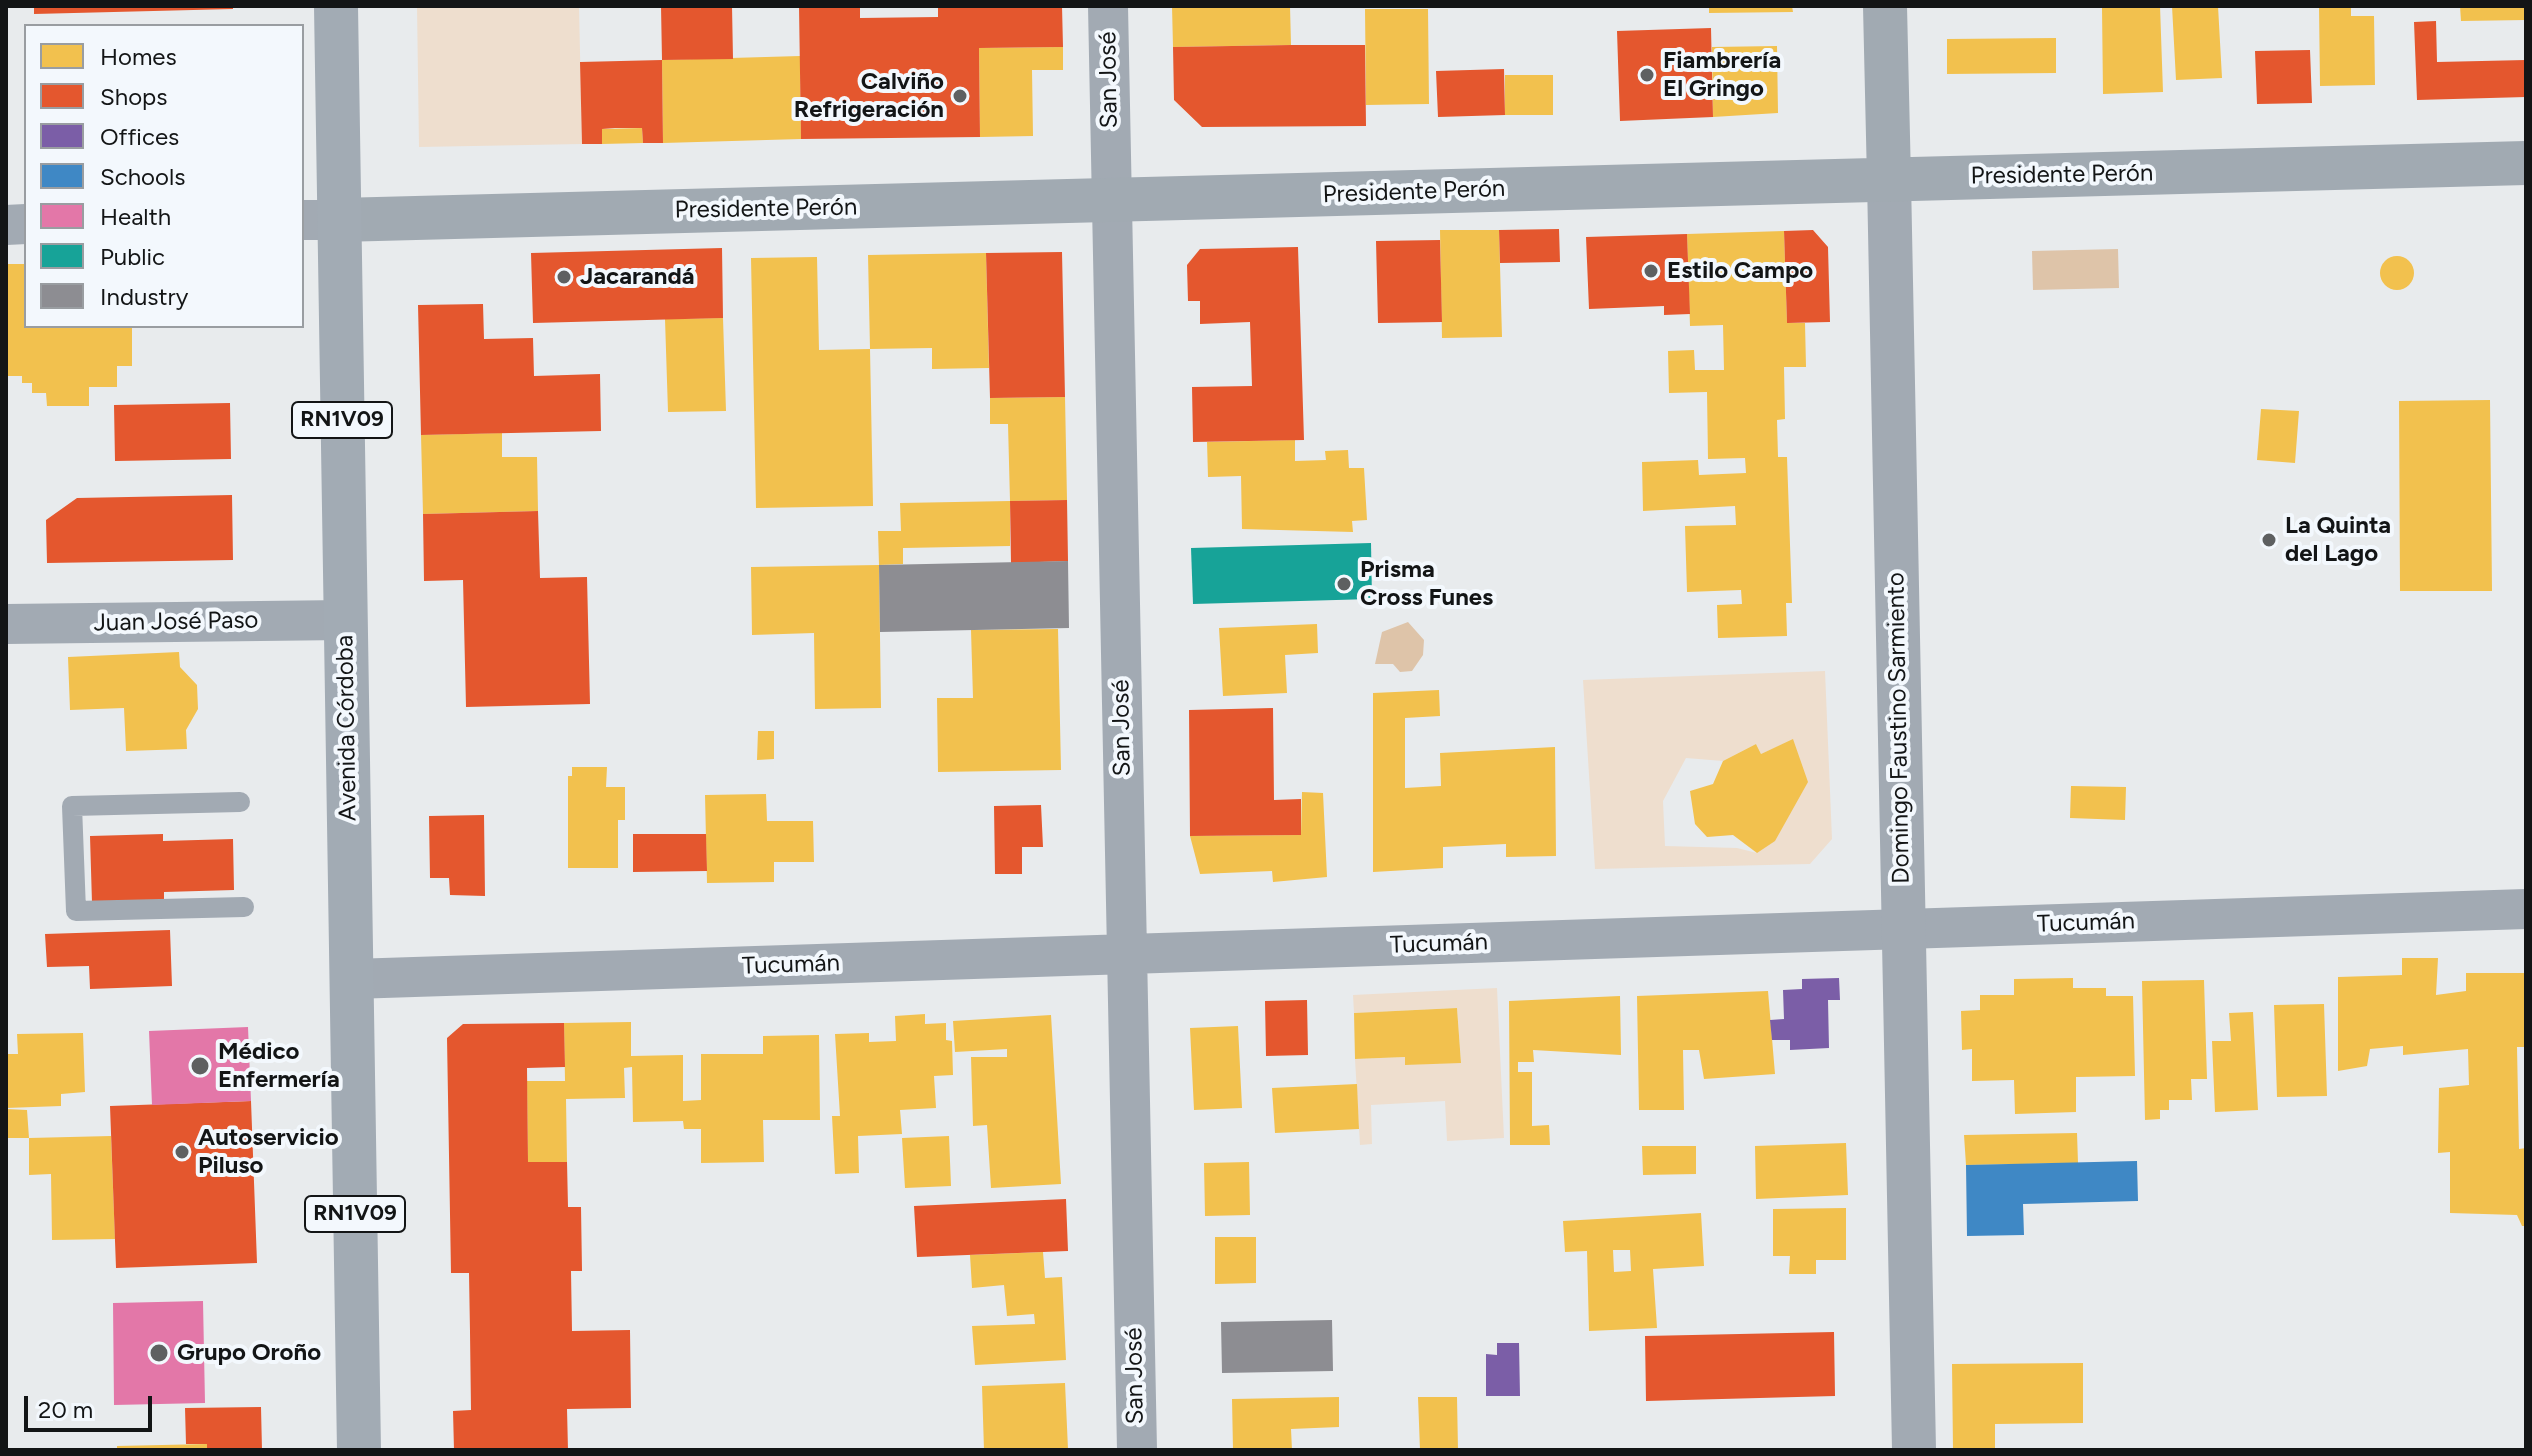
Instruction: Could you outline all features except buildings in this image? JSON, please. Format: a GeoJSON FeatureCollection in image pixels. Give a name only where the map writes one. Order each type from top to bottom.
{"type":"FeatureCollection","features":[{"type":"Feature","properties":{"kind":"main road","name":"Avenida Córdoba"},"geometry":{"type":"LineString","coordinates":[[336,6],[320,220],[345,620],[359,1450]]}},
{"type":"Feature","properties":{"kind":"main road","name":"Domingo Faustino Sarmiento"},"geometry":{"type":"LineString","coordinates":[[1885,6],[1889,180]]}},
{"type":"Feature","properties":{"kind":"main road","name":"Presidente Perón"},"geometry":{"type":"LineString","coordinates":[[320,220],[2526,163]]}},
{"type":"Feature","properties":{"kind":"street","name":"San José"},"geometry":{"type":"LineString","coordinates":[[1108,6],[1137,1450]]}},
{"type":"Feature","properties":{"kind":"street","name":"Domingo Faustino Sarmiento"},"geometry":{"type":"LineString","coordinates":[[1889,180],[1914,1450]]}},
{"type":"Feature","properties":{"kind":"street","name":"Juan José Paso"},"geometry":{"type":"LineString","coordinates":[[6,624],[345,620]]}},
{"type":"Feature","properties":{"kind":"street","name":"Tucumán"},"geometry":{"type":"LineString","coordinates":[[352,979],[2526,909]]}},
{"type":"Feature","properties":{"kind":"lane"},"geometry":{"type":"LineString","coordinates":[[240,802],[72,806],[75,896],[76,911],[244,907]]}},
{"type":"Feature","properties":{"kind":"shaded area"},"geometry":{"type":"Polygon","coordinates":[[[417,6],[579,6],[582,144],[419,147],[417,6]]]}},
{"type":"Feature","properties":{"kind":"shaded area"},"geometry":{"type":"Polygon","coordinates":[[[2118,249],[2119,288],[2033,290],[2032,251],[2118,249]]]}},
{"type":"Feature","properties":{"kind":"shaded area"},"geometry":{"type":"Polygon","coordinates":[[[1408,622],[1424,640],[1423,655],[1412,671],[1400,672],[1393,664],[1375,664],[1382,632],[1408,622]]]}},
{"type":"Feature","properties":{"kind":"shaded area"},"geometry":{"type":"Polygon","coordinates":[[[1825,671],[1832,839],[1810,864],[1595,869],[1583,680],[1825,671]],[[1793,740],[1761,754],[1756,744],[1723,761],[1686,758],[1663,801],[1665,846],[1737,848],[1757,853],[1793,740]]]}},
{"type":"Feature","properties":{"kind":"shaded area"},"geometry":{"type":"Polygon","coordinates":[[[1497,988],[1504,1138],[1447,1141],[1445,1101],[1371,1105],[1372,1144],[1360,1145],[1355,1059],[1405,1057],[1405,1065],[1461,1062],[1457,1008],[1354,1013],[1353,995],[1497,988]]]}},
{"type":"Feature","properties":{"kind":"place","name":"Fiambrería El Gringo"},"geometry":{"type":"Point","coordinates":[1647,75]}},
{"type":"Feature","properties":{"kind":"place","name":"Calviño Refrigeración"},"geometry":{"type":"Point","coordinates":[960,96]}},
{"type":"Feature","properties":{"kind":"place","name":"Estilo Campo"},"geometry":{"type":"Point","coordinates":[1651,271]}},
{"type":"Feature","properties":{"kind":"place","name":"Jacarandá"},"geometry":{"type":"Point","coordinates":[564,277]}},
{"type":"Feature","properties":{"kind":"place","name":"La Quinta del Lago"},"geometry":{"type":"Point","coordinates":[2269,540]}},
{"type":"Feature","properties":{"kind":"place","name":"Prisma Cross Funes"},"geometry":{"type":"Point","coordinates":[1344,584]}},
{"type":"Feature","properties":{"kind":"place","name":"Médico Enfermería"},"geometry":{"type":"Point","coordinates":[200,1066]}},
{"type":"Feature","properties":{"kind":"place","name":"Autoservicio Piluso"},"geometry":{"type":"Point","coordinates":[182,1152]}},
{"type":"Feature","properties":{"kind":"place","name":"Grupo Oroño"},"geometry":{"type":"Point","coordinates":[159,1353]}}]}
